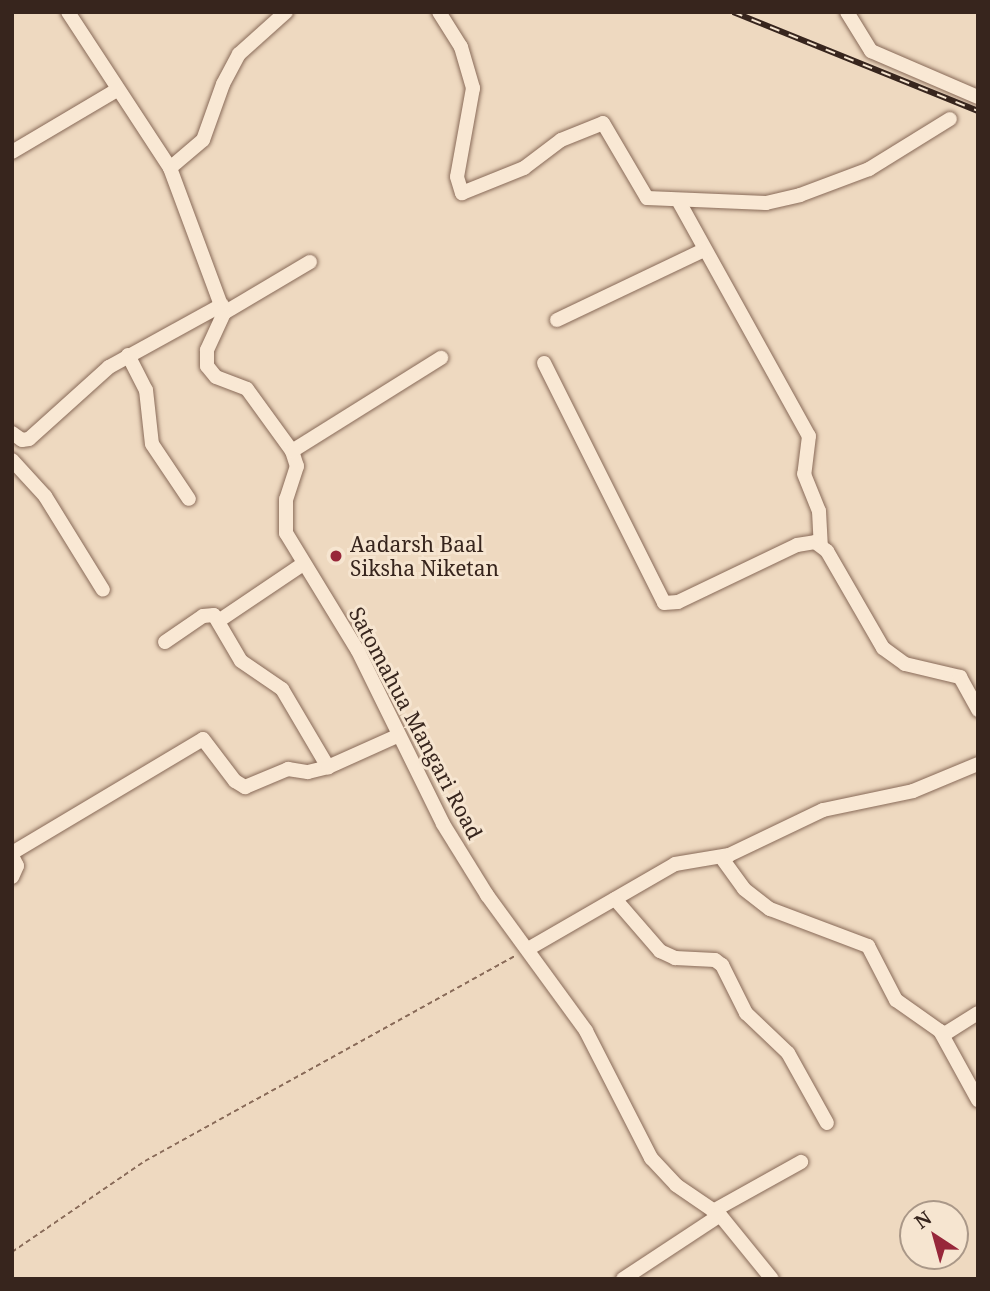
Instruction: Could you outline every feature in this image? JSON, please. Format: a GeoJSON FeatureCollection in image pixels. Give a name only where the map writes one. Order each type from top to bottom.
{"type":"FeatureCollection","features":[{"type":"Feature","properties":{"kind":"street"},"geometry":{"type":"LineString","coordinates":[[68,12],[170,168],[223,309],[207,350],[207,366],[216,377],[247,389],[292,451],[441,358]]}},
{"type":"Feature","properties":{"kind":"street"},"geometry":{"type":"LineString","coordinates":[[170,168],[203,139],[223,84],[239,54],[286,12]]}},
{"type":"Feature","properties":{"kind":"street"},"geometry":{"type":"LineString","coordinates":[[439,12],[461,47],[473,88],[458,191],[469,192],[524,168],[561,141],[603,123],[643,194],[652,200],[751,204],[787,200],[869,169],[950,119]]}},
{"type":"Feature","properties":{"kind":"street"},"geometry":{"type":"LineString","coordinates":[[847,12],[870,51],[978,97]]}},
{"type":"Feature","properties":{"kind":"street"},"geometry":{"type":"LineString","coordinates":[[12,152],[117,90]]}},
{"type":"Feature","properties":{"kind":"street"},"geometry":{"type":"LineString","coordinates":[[678,200],[809,436],[804,474],[819,511],[821,545],[883,648],[905,664],[960,677],[978,710]]}},
{"type":"Feature","properties":{"kind":"street"},"geometry":{"type":"LineString","coordinates":[[557,320],[704,250]]}},
{"type":"Feature","properties":{"kind":"street"},"geometry":{"type":"LineString","coordinates":[[15,441],[128,355],[223,309],[310,262]]}},
{"type":"Feature","properties":{"kind":"street"},"geometry":{"type":"LineString","coordinates":[[128,355],[146,390],[152,444],[188,499]]}},
{"type":"Feature","properties":{"kind":"street"},"geometry":{"type":"LineString","coordinates":[[544,363],[664,603],[678,602],[797,545],[821,545]]}},
{"type":"Feature","properties":{"kind":"street","name":"Satomahua Mangari Road"},"geometry":{"type":"LineString","coordinates":[[292,451],[297,466],[284,517],[286,533],[358,651],[397,736],[443,824],[586,1031],[651,1158],[676,1185],[717,1213],[772,1279]]}},
{"type":"Feature","properties":{"kind":"street"},"geometry":{"type":"LineString","coordinates":[[12,460],[45,496],[103,590]]}},
{"type":"Feature","properties":{"kind":"street"},"geometry":{"type":"LineString","coordinates":[[220,620],[303,564]]}},
{"type":"Feature","properties":{"kind":"street"},"geometry":{"type":"LineString","coordinates":[[165,642],[203,616],[214,615],[220,620],[241,661],[282,689],[328,767]]}},
{"type":"Feature","properties":{"kind":"street"},"geometry":{"type":"LineString","coordinates":[[12,877],[17,866],[12,855],[203,739],[241,787],[288,769],[308,772],[328,767],[397,736]]}},
{"type":"Feature","properties":{"kind":"street"},"geometry":{"type":"LineString","coordinates":[[528,949],[675,864],[721,857],[823,810],[913,791],[978,764]]}},
{"type":"Feature","properties":{"kind":"street"},"geometry":{"type":"LineString","coordinates":[[721,857],[744,889],[770,909],[864,943],[896,1000],[943,1035],[978,1100]]}},
{"type":"Feature","properties":{"kind":"street"},"geometry":{"type":"LineString","coordinates":[[615,899],[660,951],[675,958],[715,960],[722,965],[746,1013],[788,1053],[827,1123]]}},
{"type":"Feature","properties":{"kind":"street"},"geometry":{"type":"LineString","coordinates":[[943,1035],[978,1013]]}},
{"type":"Feature","properties":{"kind":"street"},"geometry":{"type":"LineString","coordinates":[[623,1279],[717,1213],[801,1162]]}},
{"type":"Feature","properties":{"kind":"path"},"geometry":{"type":"LineString","coordinates":[[12,1252],[177,1142],[528,949]]}},
{"type":"Feature","properties":{"kind":"railway"},"geometry":{"type":"LineString","coordinates":[[733,12],[978,111]]}},
{"type":"Feature","properties":{"kind":"place","name":"Aadarsh Baal Siksha Niketan"},"geometry":{"type":"Point","coordinates":[336,556]}}]}
